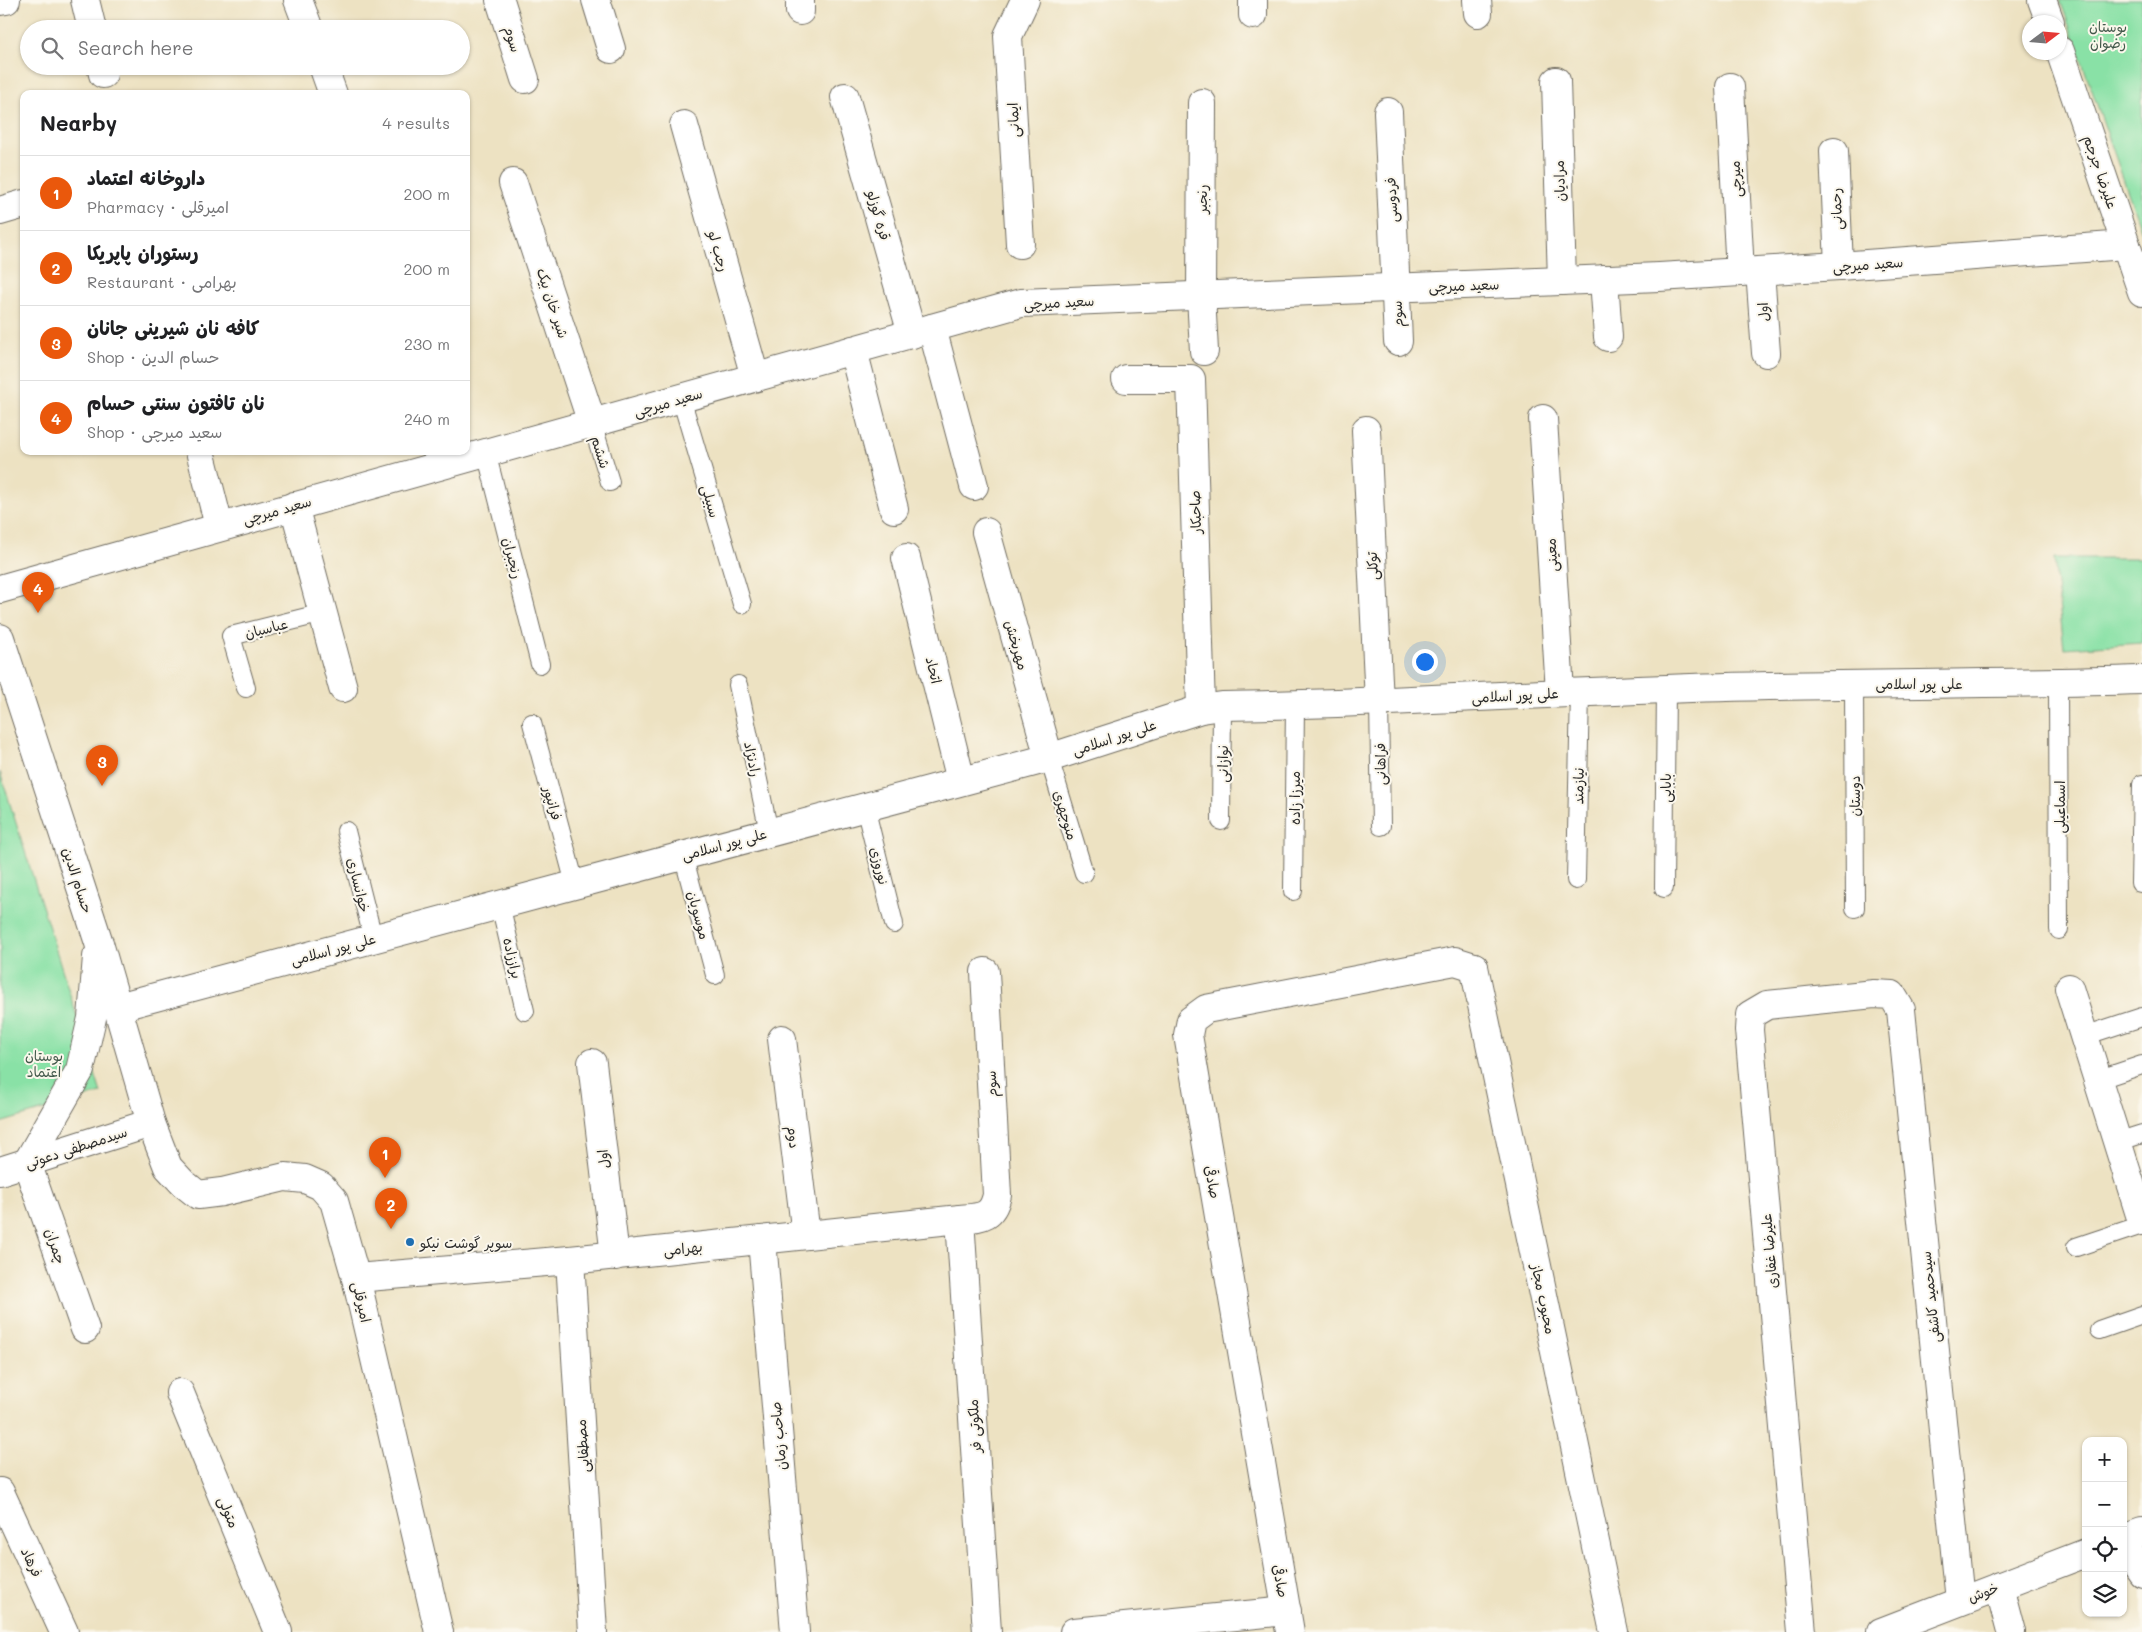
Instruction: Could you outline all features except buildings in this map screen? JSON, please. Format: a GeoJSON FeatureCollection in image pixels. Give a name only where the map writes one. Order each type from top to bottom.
{"type":"FeatureCollection","features":[{"type":"Feature","properties":{"kind":"street"},"geometry":{"type":"LineString","coordinates":[[0,1],[6,0]]}},
{"type":"Feature","properties":{"kind":"street"},"geometry":{"type":"LineString","coordinates":[[85,0],[90,20]]}},
{"type":"Feature","properties":{"kind":"street"},"geometry":{"type":"LineString","coordinates":[[298,0],[306,20]]}},
{"type":"Feature","properties":{"kind":"street","name":"سوم"},"geometry":{"type":"LineString","coordinates":[[500,0],[525,79]]}},
{"type":"Feature","properties":{"kind":"street"},"geometry":{"type":"LineString","coordinates":[[596,0],[611,49]]}},
{"type":"Feature","properties":{"kind":"street","name":"ایمانی"},"geometry":{"type":"LineString","coordinates":[[1020,244],[1008,36],[1024,0]]}},
{"type":"Feature","properties":{"kind":"street"},"geometry":{"type":"LineString","coordinates":[[2042,0],[2047,15]]}},
{"type":"Feature","properties":{"kind":"street","name":"علیرضا جرجم"},"geometry":{"type":"LineString","coordinates":[[2063,60],[2142,292]]}},
{"type":"Feature","properties":{"kind":"street"},"geometry":{"type":"LineString","coordinates":[[326,75],[332,90]]}},
{"type":"Feature","properties":{"kind":"street","name":"مرادیان"},"geometry":{"type":"LineString","coordinates":[[1556,80],[1562,281]]}},
{"type":"Feature","properties":{"kind":"street","name":"میرچی"},"geometry":{"type":"LineString","coordinates":[[1730,87],[1750,272]]}},
{"type":"Feature","properties":{"kind":"street","name":"قره گوزلو"},"geometry":{"type":"LineString","coordinates":[[845,97],[922,331]]}},
{"type":"Feature","properties":{"kind":"street","name":"رنجبر"},"geometry":{"type":"LineString","coordinates":[[1202,103],[1201,296],[1204,352]]}},
{"type":"Feature","properties":{"kind":"street","name":"فردوسی"},"geometry":{"type":"LineString","coordinates":[[1388,112],[1395,287]]}},
{"type":"Feature","properties":{"kind":"street","name":"رجب لو"},"geometry":{"type":"LineString","coordinates":[[684,125],[755,377]]}},
{"type":"Feature","properties":{"kind":"street","name":"رحمانی"},"geometry":{"type":"LineString","coordinates":[[1834,151],[1839,266]]}},
{"type":"Feature","properties":{"kind":"street","name":"شیر خان بیک"},"geometry":{"type":"LineString","coordinates":[[513,183],[592,423]]}},
{"type":"Feature","properties":{"kind":"street"},"geometry":{"type":"LineString","coordinates":[[0,210],[20,205]]}},
{"type":"Feature","properties":{"kind":"street","name":"سعید میرچی"},"geometry":{"type":"LineString","coordinates":[[470,454],[486,452],[592,423],[1022,303],[1750,272],[2126,245]]}},
{"type":"Feature","properties":{"kind":"street","name":"اول"},"geometry":{"type":"LineString","coordinates":[[1750,272],[1766,353]]}},
{"type":"Feature","properties":{"kind":"street"},"geometry":{"type":"LineString","coordinates":[[1604,279],[1608,338]]}},
{"type":"Feature","properties":{"kind":"street","name":"سوم"},"geometry":{"type":"LineString","coordinates":[[1395,287],[1398,341]]}},
{"type":"Feature","properties":{"kind":"street"},"geometry":{"type":"LineString","coordinates":[[922,331],[974,486]]}},
{"type":"Feature","properties":{"kind":"street"},"geometry":{"type":"LineString","coordinates":[[854,350],[894,509]]}},
{"type":"Feature","properties":{"kind":"street","name":"صاحبکار"},"geometry":{"type":"LineString","coordinates":[[1126,379],[1191,379],[1212,708]]}},
{"type":"Feature","properties":{"kind":"street","name":"معینی"},"geometry":{"type":"LineString","coordinates":[[1543,419],[1570,692]]}},
{"type":"Feature","properties":{"kind":"street","name":"توکلی"},"geometry":{"type":"LineString","coordinates":[[1366,430],[1379,702]]}},
{"type":"Feature","properties":{"kind":"street"},"geometry":{"type":"LineString","coordinates":[[201,455],[219,526]]}},
{"type":"Feature","properties":{"kind":"street","name":"سعید میرچی"},"geometry":{"type":"LineString","coordinates":[[0,589],[294,506],[406,463],[464,455]]}},
{"type":"Feature","properties":{"kind":"street"},"geometry":{"type":"LineString","coordinates":[[294,506],[343,688]]}},
{"type":"Feature","properties":{"kind":"street","name":"مهربخش"},"geometry":{"type":"LineString","coordinates":[[986,532],[1049,758]]}},
{"type":"Feature","properties":{"kind":"street","name":"اتحاد"},"geometry":{"type":"LineString","coordinates":[[906,558],[962,781]]}},
{"type":"Feature","properties":{"kind":"street","name":"حسام الدین"},"geometry":{"type":"LineString","coordinates":[[0,638],[99,943],[151,1123]]}},
{"type":"Feature","properties":{"kind":"street","name":"علی پور اسلامی"},"geometry":{"type":"LineString","coordinates":[[118,1007],[1049,758],[1212,708],[1666,689],[2142,680]]}},
{"type":"Feature","properties":{"kind":"street"},"geometry":{"type":"LineString","coordinates":[[28,1163],[80,1070],[92,1018],[99,943]]}},
{"type":"Feature","properties":{"kind":"street","name":"صادقی"},"geometry":{"type":"LineString","coordinates":[[1288,1622],[1188,1035],[1191,1020],[1206,1009],[1455,961],[1474,967]]}},
{"type":"Feature","properties":{"kind":"street","name":"محبوب مجاز"},"geometry":{"type":"LineString","coordinates":[[1474,967],[1614,1632]]}},
{"type":"Feature","properties":{"kind":"street","name":"سوم"},"geometry":{"type":"LineString","coordinates":[[985,972],[997,1195]]}},
{"type":"Feature","properties":{"kind":"street"},"geometry":{"type":"LineString","coordinates":[[2069,988],[2098,1080],[2130,1138],[2142,1223]]}},
{"type":"Feature","properties":{"kind":"street","name":"علیرضا غفاری"},"geometry":{"type":"LineString","coordinates":[[1802,1632],[1749,1030],[1750,1015],[1767,1005],[1874,994],[1892,995]]}},
{"type":"Feature","properties":{"kind":"street","name":"سیدحمید کاشفی"},"geometry":{"type":"LineString","coordinates":[[1892,995],[1901,1010],[1960,1602]]}},
{"type":"Feature","properties":{"kind":"street","name":"دوم"},"geometry":{"type":"LineString","coordinates":[[782,1039],[806,1235]]}},
{"type":"Feature","properties":{"kind":"street","name":"اول"},"geometry":{"type":"LineString","coordinates":[[592,1062],[615,1256]]}},
{"type":"Feature","properties":{"kind":"street","name":"سیدمصطفی دعوتی"},"geometry":{"type":"LineString","coordinates":[[0,1171],[151,1123]]}},
{"type":"Feature","properties":{"kind":"street","name":"امیرقلی"},"geometry":{"type":"LineString","coordinates":[[151,1123],[168,1167],[183,1183],[198,1194],[222,1192],[284,1177],[305,1179],[321,1186],[334,1201],[356,1278],[439,1632]]}},
{"type":"Feature","properties":{"kind":"street","name":"چمران"},"geometry":{"type":"LineString","coordinates":[[28,1163],[85,1329]]}},
{"type":"Feature","properties":{"kind":"street","name":"بهرامی"},"geometry":{"type":"LineString","coordinates":[[356,1278],[615,1256],[960,1219],[988,1214],[995,1206],[997,1195]]}},
{"type":"Feature","properties":{"kind":"street","name":"ملکوتی فر"},"geometry":{"type":"LineString","coordinates":[[960,1219],[987,1632]]}},
{"type":"Feature","properties":{"kind":"street","name":"صاحب زمان"},"geometry":{"type":"LineString","coordinates":[[762,1240],[795,1632]]}},
{"type":"Feature","properties":{"kind":"street","name":"مصطفایی"},"geometry":{"type":"LineString","coordinates":[[570,1260],[593,1632]]}},
{"type":"Feature","properties":{"kind":"street","name":"متولی"},"geometry":{"type":"LineString","coordinates":[[180,1393],[278,1632]]}},
{"type":"Feature","properties":{"kind":"street","name":"فرهاد"},"geometry":{"type":"LineString","coordinates":[[0,1492],[64,1632]]}},
{"type":"Feature","properties":{"kind":"street"},"geometry":{"type":"LineString","coordinates":[[2127,1538],[2142,1532]]}},
{"type":"Feature","properties":{"kind":"street"},"geometry":{"type":"LineString","coordinates":[[2127,1551],[2142,1573]]}},
{"type":"Feature","properties":{"kind":"street","name":"خوش"},"geometry":{"type":"LineString","coordinates":[[1881,1632],[2082,1554]]}},
{"type":"Feature","properties":{"kind":"street"},"geometry":{"type":"LineString","coordinates":[[1998,1586],[2011,1632]]}},
{"type":"Feature","properties":{"kind":"street"},"geometry":{"type":"LineString","coordinates":[[1074,1632],[1288,1622]]}},
{"type":"Feature","properties":{"kind":"lane","name":"سبیلی"},"geometry":{"type":"LineString","coordinates":[[681,398],[742,604]]}},
{"type":"Feature","properties":{"kind":"lane","name":"ششم"},"geometry":{"type":"LineString","coordinates":[[592,423],[610,482]]}},
{"type":"Feature","properties":{"kind":"lane","name":"رنجبران"},"geometry":{"type":"LineString","coordinates":[[486,452],[540,664]]}},
{"type":"Feature","properties":{"kind":"lane","name":"عباسیان"},"geometry":{"type":"LineString","coordinates":[[246,688],[231,636],[323,613]]}},
{"type":"Feature","properties":{"kind":"lane","name":"اسماعیلی"},"geometry":{"type":"LineString","coordinates":[[2058,683],[2059,930]]}},
{"type":"Feature","properties":{"kind":"lane","name":"دوستان"},"geometry":{"type":"LineString","coordinates":[[1854,684],[1855,908]]}},
{"type":"Feature","properties":{"kind":"lane","name":"رادنژاد"},"geometry":{"type":"LineString","coordinates":[[738,686],[769,832]]}},
{"type":"Feature","properties":{"kind":"lane","name":"بابایی"},"geometry":{"type":"LineString","coordinates":[[1664,888],[1666,689]]}},
{"type":"Feature","properties":{"kind":"lane","name":"نیازمند"},"geometry":{"type":"LineString","coordinates":[[1570,692],[1576,880]]}},
{"type":"Feature","properties":{"kind":"lane","name":"فراهانی"},"geometry":{"type":"LineString","coordinates":[[1379,702],[1381,826]]}},
{"type":"Feature","properties":{"kind":"lane","name":"میرزا زاده"},"geometry":{"type":"LineString","coordinates":[[1293,891],[1295,705]]}},
{"type":"Feature","properties":{"kind":"lane","name":"نوازانی"},"geometry":{"type":"LineString","coordinates":[[1212,708],[1221,821]]}},
{"type":"Feature","properties":{"kind":"lane","name":"فرانپور"},"geometry":{"type":"LineString","coordinates":[[532,722],[575,884]]}},
{"type":"Feature","properties":{"kind":"lane","name":"منوچهری"},"geometry":{"type":"LineString","coordinates":[[1049,758],[1084,872]]}},
{"type":"Feature","properties":{"kind":"lane"},"geometry":{"type":"LineString","coordinates":[[2140,883],[2142,784]]}},
{"type":"Feature","properties":{"kind":"lane","name":"نوروزی"},"geometry":{"type":"LineString","coordinates":[[865,807],[894,924]]}},
{"type":"Feature","properties":{"kind":"lane","name":"خوانساری"},"geometry":{"type":"LineString","coordinates":[[346,831],[372,938]]}},
{"type":"Feature","properties":{"kind":"lane","name":"موسویان"},"geometry":{"type":"LineString","coordinates":[[683,855],[715,975]]}},
{"type":"Feature","properties":{"kind":"lane","name":"براززاده"},"geometry":{"type":"LineString","coordinates":[[500,904],[525,1011]]}},
{"type":"Feature","properties":{"kind":"lane"},"geometry":{"type":"LineString","coordinates":[[2084,1036],[2142,1017]]}},
{"type":"Feature","properties":{"kind":"lane"},"geometry":{"type":"LineString","coordinates":[[2098,1080],[2142,1065]]}},
{"type":"Feature","properties":{"kind":"lane"},"geometry":{"type":"LineString","coordinates":[[2076,1247],[2142,1223]]}},
{"type":"Feature","properties":{"kind":"lane"},"geometry":{"type":"LineString","coordinates":[[2099,1330],[2142,1316]]}},
{"type":"Feature","properties":{"kind":"green space","name":"بوستان رضوان"},"geometry":{"type":"Polygon","coordinates":[[[2060,0],[2142,0],[2142,232],[2067,20],[2067,15],[2065,15],[2060,0]]]}},
{"type":"Feature","properties":{"kind":"green space"},"geometry":{"type":"Polygon","coordinates":[[[2054,558],[2142,558],[2142,643],[2064,648],[2054,558]]]}},
{"type":"Feature","properties":{"kind":"green space","name":"بوستان اعتماد"},"geometry":{"type":"Polygon","coordinates":[[[0,772],[101,1093],[0,1123],[0,772]]]}},
{"type":"Feature","properties":{"kind":"place","name":"نان تافتون سنتی حسام"},"geometry":{"type":"Point","coordinates":[38,613]}},
{"type":"Feature","properties":{"kind":"place","name":"کافه نان شیرینی جانان"},"geometry":{"type":"Point","coordinates":[102,786]}},
{"type":"Feature","properties":{"kind":"place","name":"داروخانه اعتماد"},"geometry":{"type":"Point","coordinates":[385,1178]}},
{"type":"Feature","properties":{"kind":"place","name":"رستوران پاپریکا"},"geometry":{"type":"Point","coordinates":[391,1229]}},
{"type":"Feature","properties":{"kind":"place","name":"سوپر گوشت نیکو"},"geometry":{"type":"Point","coordinates":[410,1242]}}]}
